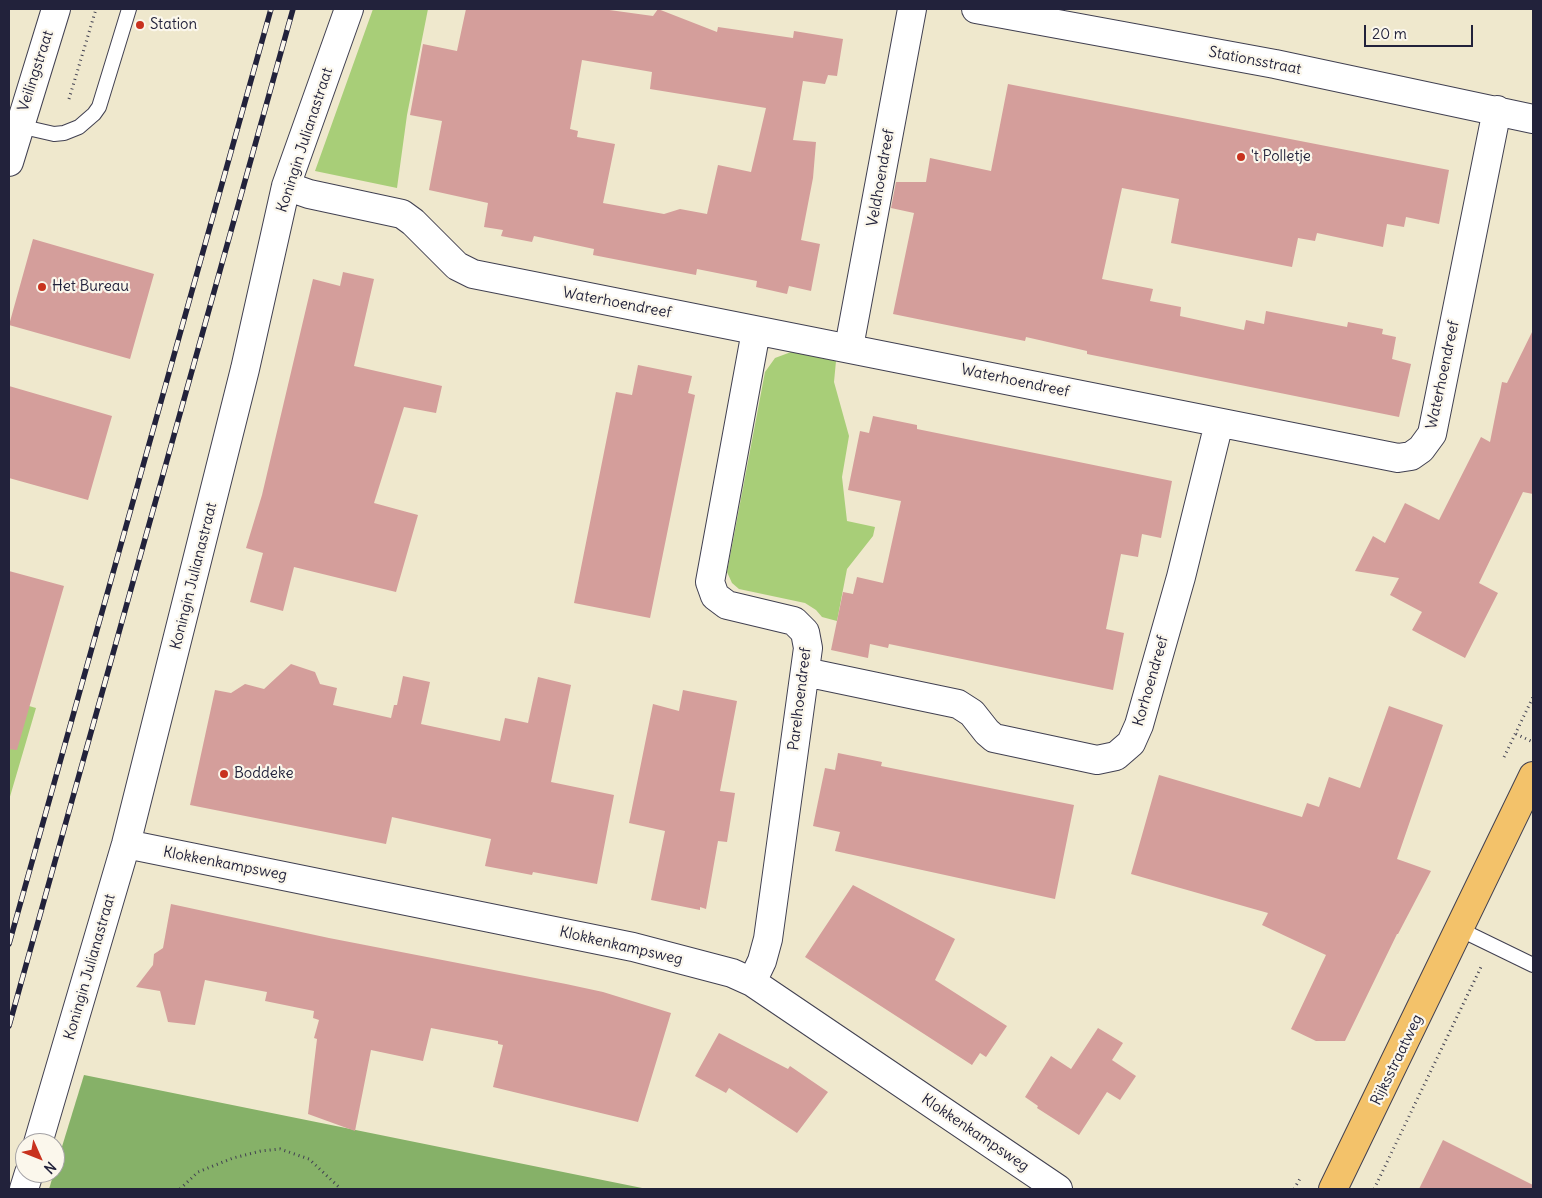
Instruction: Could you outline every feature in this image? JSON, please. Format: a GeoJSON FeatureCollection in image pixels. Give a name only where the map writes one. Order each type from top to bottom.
{"type":"FeatureCollection","features":[{"type":"Feature","properties":{"kind":"main road","name":"Rijksstraatweg"},"geometry":{"type":"LineString","coordinates":[[1333,1189],[1533,776]]}},
{"type":"Feature","properties":{"kind":"street","name":"Veilingstraat"},"geometry":{"type":"LineString","coordinates":[[9,162],[14,125],[56,9]]}},
{"type":"Feature","properties":{"kind":"street","name":"Koningin Julianastraat"},"geometry":{"type":"LineString","coordinates":[[41,1133],[126,844],[231,426],[286,186],[349,9]]}},
{"type":"Feature","properties":{"kind":"street","name":"Veldhoendreef"},"geometry":{"type":"LineString","coordinates":[[849,348],[912,9]]}},
{"type":"Feature","properties":{"kind":"street","name":"Stationsstraat"},"geometry":{"type":"LineString","coordinates":[[976,9],[1053,15],[1533,119]]}},
{"type":"Feature","properties":{"kind":"street","name":"Waterhoendreef"},"geometry":{"type":"LineString","coordinates":[[286,186],[310,194],[402,214],[413,222],[452,262],[472,274],[849,348],[1392,459],[1411,456],[1426,445],[1432,434],[1497,110]]}},
{"type":"Feature","properties":{"kind":"street","name":"Parelhoendreef"},"geometry":{"type":"LineString","coordinates":[[752,982],[762,961],[768,939],[808,642],[805,632],[798,624],[784,617],[727,605],[715,596],[710,582],[756,331]]}},
{"type":"Feature","properties":{"kind":"street","name":"Korhoendreef"},"geometry":{"type":"LineString","coordinates":[[805,672],[958,704],[972,712],[994,738],[1097,760],[1116,756],[1131,743],[1139,725],[1181,577],[1220,423]]}},
{"type":"Feature","properties":{"kind":"street","name":"Klokkenkampsweg"},"geometry":{"type":"LineString","coordinates":[[126,844],[633,947],[721,969],[752,982],[1058,1189]]}},
{"type":"Feature","properties":{"kind":"lane"},"geometry":{"type":"LineString","coordinates":[[14,125],[58,134],[79,127],[88,121],[99,107],[128,9]]}},
{"type":"Feature","properties":{"kind":"lane"},"geometry":{"type":"LineString","coordinates":[[1460,929],[1533,965]]}},
{"type":"Feature","properties":{"kind":"path"},"geometry":{"type":"LineString","coordinates":[[58,134],[96,9]]}},
{"type":"Feature","properties":{"kind":"path"},"geometry":{"type":"LineString","coordinates":[[1516,734],[1533,742]]}},
{"type":"Feature","properties":{"kind":"path"},"geometry":{"type":"LineString","coordinates":[[1374,1189],[1491,945]]}},
{"type":"Feature","properties":{"kind":"path"},"geometry":{"type":"LineString","coordinates":[[180,1189],[198,1172],[233,1158],[261,1151],[280,1149],[309,1159],[320,1168],[336,1188],[341,1189]]}},
{"type":"Feature","properties":{"kind":"green space"},"geometry":{"type":"Polygon","coordinates":[[[373,9],[428,9],[407,115],[397,188],[315,171],[373,9]]]}},
{"type":"Feature","properties":{"kind":"green space"},"geometry":{"type":"Polygon","coordinates":[[[791,352],[836,361],[834,382],[849,436],[842,477],[847,521],[875,527],[873,536],[847,569],[837,621],[822,617],[816,610],[805,603],[739,589],[732,583],[727,572],[765,372],[775,358],[791,352]]]}},
{"type":"Feature","properties":{"kind":"green space"},"geometry":{"type":"Polygon","coordinates":[[[22,704],[36,708],[9,800],[9,750],[22,704]]]}},
{"type":"Feature","properties":{"kind":"green space"},"geometry":{"type":"Polygon","coordinates":[[[84,1075],[647,1189],[49,1189],[51,1183],[65,1183],[65,1137],[84,1075]]]}},
{"type":"Feature","properties":{"kind":"building"},"geometry":{"type":"Polygon","coordinates":[[[466,9],[602,9],[653,16],[658,9],[717,32],[718,27],[793,38],[794,31],[843,39],[837,76],[828,75],[825,84],[803,81],[793,140],[816,142],[813,178],[801,240],[820,244],[811,291],[789,286],[787,294],[756,287],[757,281],[697,269],[696,275],[593,255],[594,249],[534,236],[532,242],[501,236],[503,230],[484,227],[488,203],[429,190],[442,121],[410,115],[423,44],[457,51],[466,9]],[[582,60],[570,129],[578,131],[577,137],[615,144],[603,203],[664,214],[680,209],[707,214],[718,165],[751,172],[766,108],[650,89],[652,72],[582,60]]]}},
{"type":"Feature","properties":{"kind":"building"},"geometry":{"type":"Polygon","coordinates":[[[1008,84],[1449,170],[1439,224],[1406,217],[1404,227],[1387,224],[1383,247],[1317,233],[1315,241],[1298,238],[1292,267],[1171,243],[1179,199],[1122,188],[1102,279],[1153,289],[1150,301],[1181,307],[1180,316],[1244,330],[1246,320],[1264,324],[1266,311],[1347,327],[1348,322],[1383,329],[1382,334],[1396,337],[1392,359],[1411,364],[1399,417],[1087,354],[1087,351],[1026,337],[1025,341],[893,314],[914,213],[891,208],[896,182],[926,182],[930,158],[991,171],[1008,84]]]}},
{"type":"Feature","properties":{"kind":"building"},"geometry":{"type":"Polygon","coordinates":[[[33,239],[154,274],[130,359],[9,325],[33,239]]]}},
{"type":"Feature","properties":{"kind":"building"},"geometry":{"type":"Polygon","coordinates":[[[343,272],[374,279],[354,366],[442,386],[436,413],[404,407],[374,503],[418,515],[396,592],[294,567],[283,611],[250,602],[263,553],[246,548],[262,495],[313,279],[340,286],[343,272]]]}},
{"type":"Feature","properties":{"kind":"building"},"geometry":{"type":"Polygon","coordinates":[[[1533,330],[1533,494],[1523,492],[1479,583],[1498,593],[1465,658],[1412,630],[1422,612],[1390,595],[1399,578],[1355,571],[1373,536],[1385,543],[1405,503],[1439,520],[1481,437],[1490,442],[1502,382],[1507,383],[1533,330]]]}},
{"type":"Feature","properties":{"kind":"building"},"geometry":{"type":"Polygon","coordinates":[[[638,365],[692,376],[688,393],[695,395],[650,618],[574,603],[616,392],[632,395],[638,365]]]}},
{"type":"Feature","properties":{"kind":"building"},"geometry":{"type":"Polygon","coordinates":[[[9,386],[112,416],[88,500],[9,478],[9,386]]]}},
{"type":"Feature","properties":{"kind":"building"},"geometry":{"type":"Polygon","coordinates":[[[873,416],[917,425],[917,429],[1172,481],[1161,538],[1142,534],[1138,557],[1121,554],[1106,629],[1124,633],[1113,690],[889,644],[888,648],[870,644],[868,658],[831,650],[843,592],[853,594],[857,577],[883,583],[901,501],[848,490],[860,431],[869,433],[873,416]]]}},
{"type":"Feature","properties":{"kind":"building"},"geometry":{"type":"Polygon","coordinates":[[[9,571],[64,586],[17,750],[9,749],[9,571]]]}},
{"type":"Feature","properties":{"kind":"building"},"geometry":{"type":"Polygon","coordinates":[[[291,664],[315,672],[320,684],[337,688],[333,705],[391,718],[394,705],[397,705],[403,676],[430,682],[421,724],[500,741],[505,718],[528,723],[538,677],[571,685],[551,782],[614,795],[597,884],[533,872],[532,875],[485,866],[491,839],[392,817],[386,844],[190,805],[215,690],[231,693],[245,684],[264,689],[291,664]]]}},
{"type":"Feature","properties":{"kind":"building"},"geometry":{"type":"Polygon","coordinates":[[[683,690],[737,701],[720,791],[735,793],[727,842],[718,841],[706,909],[700,907],[700,910],[651,900],[665,831],[629,823],[653,704],[679,711],[683,690]]]}},
{"type":"Feature","properties":{"kind":"building"},"geometry":{"type":"Polygon","coordinates":[[[1389,706],[1443,725],[1397,859],[1431,871],[1397,934],[1345,1041],[1316,1041],[1291,1029],[1326,955],[1262,925],[1268,913],[1131,874],[1159,775],[1302,817],[1307,803],[1319,807],[1329,777],[1360,788],[1389,706]]]}},
{"type":"Feature","properties":{"kind":"building"},"geometry":{"type":"Polygon","coordinates":[[[838,753],[882,762],[881,766],[1074,805],[1055,899],[835,851],[840,832],[813,826],[825,768],[835,770],[838,753]]]}},
{"type":"Feature","properties":{"kind":"building"},"geometry":{"type":"Polygon","coordinates":[[[853,885],[955,939],[935,980],[1007,1026],[986,1057],[980,1053],[972,1065],[805,957],[853,885]]]}},
{"type":"Feature","properties":{"kind":"building"},"geometry":{"type":"Polygon","coordinates":[[[171,904],[329,938],[603,992],[671,1013],[638,1122],[493,1087],[503,1045],[498,1044],[498,1041],[431,1028],[423,1061],[371,1050],[355,1131],[308,1114],[317,1039],[314,1038],[319,1020],[313,1018],[314,1011],[265,1001],[267,992],[205,980],[195,1025],[168,1022],[160,991],[136,987],[153,965],[154,954],[163,948],[171,904]]]}},
{"type":"Feature","properties":{"kind":"building"},"geometry":{"type":"Polygon","coordinates":[[[1098,1028],[1123,1043],[1112,1060],[1136,1076],[1120,1100],[1107,1092],[1079,1135],[1037,1108],[1038,1106],[1025,1097],[1051,1056],[1071,1069],[1098,1028]]]}},
{"type":"Feature","properties":{"kind":"building"},"geometry":{"type":"Polygon","coordinates":[[[719,1033],[788,1069],[790,1066],[828,1092],[797,1133],[729,1088],[726,1093],[695,1076],[719,1033]]]}},
{"type":"Feature","properties":{"kind":"building"},"geometry":{"type":"Polygon","coordinates":[[[1443,1140],[1533,1185],[1533,1189],[1419,1189],[1443,1140]]]}},
{"type":"Feature","properties":{"kind":"railway"},"geometry":{"type":"LineString","coordinates":[[9,944],[271,9]]}},
{"type":"Feature","properties":{"kind":"railway"},"geometry":{"type":"LineString","coordinates":[[9,1026],[293,9]]}},
{"type":"Feature","properties":{"kind":"place","name":"Station"},"geometry":{"type":"Point","coordinates":[140,25]}},
{"type":"Feature","properties":{"kind":"place","name":"'t Polletje"},"geometry":{"type":"Point","coordinates":[1241,157]}},
{"type":"Feature","properties":{"kind":"place","name":"Het Bureau"},"geometry":{"type":"Point","coordinates":[42,287]}},
{"type":"Feature","properties":{"kind":"place","name":"Boddeke"},"geometry":{"type":"Point","coordinates":[224,774]}}]}
